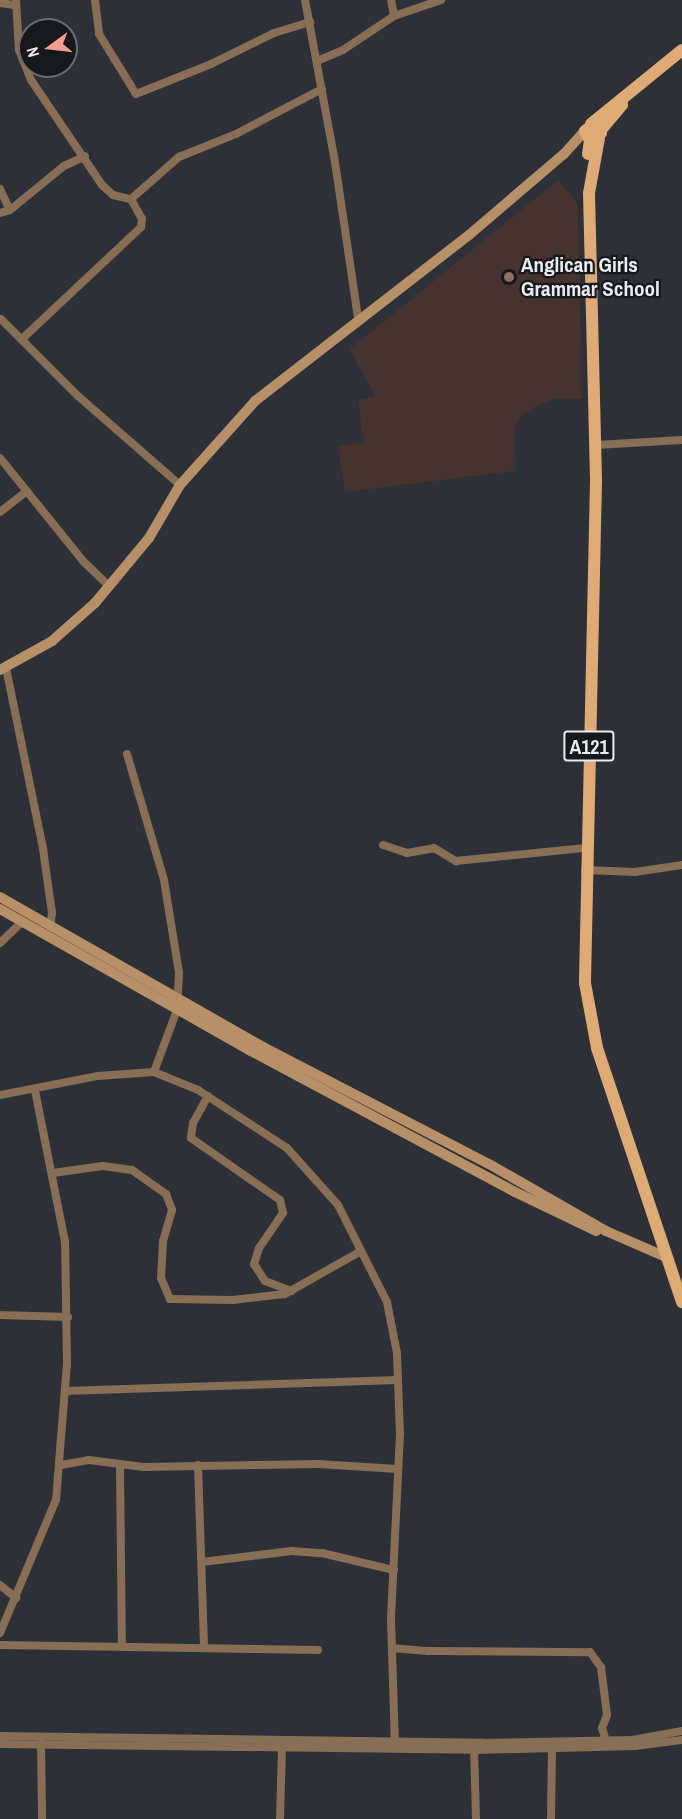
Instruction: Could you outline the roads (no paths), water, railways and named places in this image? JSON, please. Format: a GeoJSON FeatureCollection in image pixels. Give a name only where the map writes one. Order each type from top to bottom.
{"type":"FeatureCollection","features":[{"type":"Feature","properties":{"kind":"main road"},"geometry":{"type":"LineString","coordinates":[[3,669],[36,652],[79,620],[107,584],[149,538],[180,485],[255,401],[358,318],[469,235],[564,154],[592,134],[627,96],[682,50]]}},
{"type":"Feature","properties":{"kind":"main road","name":"A121"},"geometry":{"type":"LineString","coordinates":[[592,134],[589,176],[596,445],[594,657],[585,848],[584,956],[589,1013],[682,1302]]}},
{"type":"Feature","properties":{"kind":"main road"},"geometry":{"type":"LineString","coordinates":[[0,897],[50,927],[606,1231],[666,1257]]}},
{"type":"Feature","properties":{"kind":"main road"},"geometry":{"type":"LineString","coordinates":[[0,909],[177,1010],[515,1192],[599,1232],[606,1231]]}},
{"type":"Feature","properties":{"kind":"street"},"geometry":{"type":"LineString","coordinates":[[95,0],[99,34],[136,94],[211,64],[274,33],[310,22]]}},
{"type":"Feature","properties":{"kind":"street"},"geometry":{"type":"LineString","coordinates":[[305,0],[322,89],[358,318]]}},
{"type":"Feature","properties":{"kind":"street"},"geometry":{"type":"LineString","coordinates":[[391,0],[394,16]]}},
{"type":"Feature","properties":{"kind":"street"},"geometry":{"type":"LineString","coordinates":[[316,61],[343,50],[394,16],[441,0]]}},
{"type":"Feature","properties":{"kind":"street"},"geometry":{"type":"LineString","coordinates":[[0,3],[15,2],[21,62],[102,185],[113,195],[131,199],[142,219],[141,227],[23,338]]}},
{"type":"Feature","properties":{"kind":"street"},"geometry":{"type":"LineString","coordinates":[[131,199],[179,157],[236,134],[322,89]]}},
{"type":"Feature","properties":{"kind":"street"},"geometry":{"type":"LineString","coordinates":[[0,213],[10,210],[64,166],[85,156]]}},
{"type":"Feature","properties":{"kind":"street"},"geometry":{"type":"LineString","coordinates":[[0,189],[10,210]]}},
{"type":"Feature","properties":{"kind":"street"},"geometry":{"type":"LineString","coordinates":[[1,319],[23,338],[78,396],[180,485]]}},
{"type":"Feature","properties":{"kind":"street"},"geometry":{"type":"LineString","coordinates":[[596,445],[682,440]]}},
{"type":"Feature","properties":{"kind":"street"},"geometry":{"type":"LineString","coordinates":[[0,458],[82,561],[107,584]]}},
{"type":"Feature","properties":{"kind":"street"},"geometry":{"type":"LineString","coordinates":[[0,512],[27,491]]}},
{"type":"Feature","properties":{"kind":"street"},"geometry":{"type":"LineString","coordinates":[[3,669],[43,849],[52,913],[50,927]]}},
{"type":"Feature","properties":{"kind":"street"},"geometry":{"type":"LineString","coordinates":[[127,754],[168,898],[179,972],[177,1010],[154,1072]]}},
{"type":"Feature","properties":{"kind":"street"},"geometry":{"type":"LineString","coordinates":[[383,845],[407,853],[434,848],[456,861],[585,848]]}},
{"type":"Feature","properties":{"kind":"street"},"geometry":{"type":"LineString","coordinates":[[585,870],[635,872],[682,865]]}},
{"type":"Feature","properties":{"kind":"street"},"geometry":{"type":"LineString","coordinates":[[0,943],[21,923]]}},
{"type":"Feature","properties":{"kind":"street"},"geometry":{"type":"LineString","coordinates":[[0,1095],[98,1076],[154,1072],[208,1096],[287,1148],[338,1205],[387,1302],[398,1380],[392,1648],[395,1745]]}},
{"type":"Feature","properties":{"kind":"street"},"geometry":{"type":"LineString","coordinates":[[0,1633],[51,1516],[60,1465],[65,1390],[68,1317],[65,1242],[35,1090]]}},
{"type":"Feature","properties":{"kind":"street"},"geometry":{"type":"LineString","coordinates":[[208,1096],[194,1123],[191,1138],[280,1200],[282,1213],[259,1248],[254,1264],[265,1281],[292,1292]]}},
{"type":"Feature","properties":{"kind":"street"},"geometry":{"type":"LineString","coordinates":[[52,1173],[103,1166],[132,1170],[166,1194],[172,1210],[163,1241],[161,1278],[170,1299],[233,1300],[292,1292],[361,1251]]}},
{"type":"Feature","properties":{"kind":"street"},"geometry":{"type":"LineString","coordinates":[[0,1315],[68,1317]]}},
{"type":"Feature","properties":{"kind":"street"},"geometry":{"type":"LineString","coordinates":[[65,1390],[398,1380]]}},
{"type":"Feature","properties":{"kind":"street"},"geometry":{"type":"LineString","coordinates":[[60,1465],[89,1461],[120,1466],[319,1464],[397,1469]]}},
{"type":"Feature","properties":{"kind":"street"},"geometry":{"type":"LineString","coordinates":[[198,1465],[204,1646]]}},
{"type":"Feature","properties":{"kind":"street"},"geometry":{"type":"LineString","coordinates":[[120,1466],[122,1644]]}},
{"type":"Feature","properties":{"kind":"street"},"geometry":{"type":"LineString","coordinates":[[202,1563],[291,1551],[322,1553],[393,1570]]}},
{"type":"Feature","properties":{"kind":"street"},"geometry":{"type":"LineString","coordinates":[[0,1584],[16,1598]]}},
{"type":"Feature","properties":{"kind":"street"},"geometry":{"type":"LineString","coordinates":[[0,1645],[122,1644],[318,1650]]}},
{"type":"Feature","properties":{"kind":"street"},"geometry":{"type":"LineString","coordinates":[[392,1648],[590,1652],[601,1667],[607,1715],[602,1728],[606,1741]]}},
{"type":"Feature","properties":{"kind":"street"},"geometry":{"type":"LineString","coordinates":[[474,1746],[606,1741],[682,1731]]}},
{"type":"Feature","properties":{"kind":"street"},"geometry":{"type":"LineString","coordinates":[[0,1736],[41,1743],[282,1748],[395,1745]]}},
{"type":"Feature","properties":{"kind":"street"},"geometry":{"type":"LineString","coordinates":[[0,1744],[395,1745],[552,1748],[635,1746],[682,1740]]}},
{"type":"Feature","properties":{"kind":"street"},"geometry":{"type":"LineString","coordinates":[[41,1743],[42,1819]]}},
{"type":"Feature","properties":{"kind":"street"},"geometry":{"type":"LineString","coordinates":[[474,1746],[476,1819]]}},
{"type":"Feature","properties":{"kind":"street"},"geometry":{"type":"LineString","coordinates":[[280,1819],[282,1748]]}},
{"type":"Feature","properties":{"kind":"street"},"geometry":{"type":"LineString","coordinates":[[551,1819],[552,1748]]}},
{"type":"Feature","properties":{"kind":"place","name":"Anglican Girls Grammar School"},"geometry":{"type":"Point","coordinates":[509,277]}}]}
